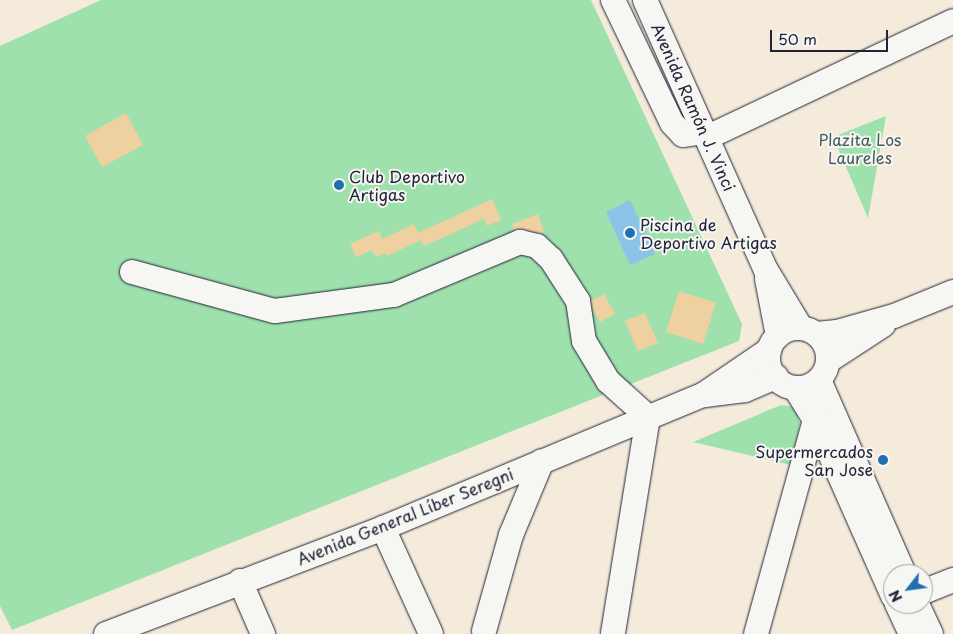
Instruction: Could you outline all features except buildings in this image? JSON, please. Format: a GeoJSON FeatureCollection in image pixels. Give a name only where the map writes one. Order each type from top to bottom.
{"type":"FeatureCollection","features":[{"type":"Feature","properties":{"kind":"street"},"geometry":{"type":"LineString","coordinates":[[613,0],[672,124],[683,135],[707,135],[953,21]]}},
{"type":"Feature","properties":{"kind":"street","name":"Avenida Ramón J. Vinci"},"geometry":{"type":"LineString","coordinates":[[645,0],[766,270],[809,331]]}},
{"type":"Feature","properties":{"kind":"street"},"geometry":{"type":"LineString","coordinates":[[132,272],[275,312],[394,295],[520,242],[537,246],[551,259],[578,301],[584,340],[608,381],[648,417],[613,633]]}},
{"type":"Feature","properties":{"kind":"street","name":"Avenida Ramón J. Vinci"},"geometry":{"type":"LineString","coordinates":[[766,270],[773,343]]}},
{"type":"Feature","properties":{"kind":"street"},"geometry":{"type":"LineString","coordinates":[[883,573],[815,420],[770,367],[773,343],[793,328],[809,331],[837,332],[894,316],[953,292]]}},
{"type":"Feature","properties":{"kind":"street"},"geometry":{"type":"LineString","coordinates":[[785,383],[824,370],[894,316]]}},
{"type":"Feature","properties":{"kind":"street"},"geometry":{"type":"LineString","coordinates":[[809,331],[827,348],[824,370],[900,564]]}},
{"type":"Feature","properties":{"kind":"street","name":"Avenida General Líber Seregni"},"geometry":{"type":"LineString","coordinates":[[106,634],[240,581],[383,528],[703,395],[773,343]]}},
{"type":"Feature","properties":{"kind":"street","name":"Avenida General Líber Seregni"},"geometry":{"type":"LineString","coordinates":[[703,395],[785,383]]}},
{"type":"Feature","properties":{"kind":"street"},"geometry":{"type":"LineString","coordinates":[[756,634],[815,420]]}},
{"type":"Feature","properties":{"kind":"street"},"geometry":{"type":"LineString","coordinates":[[484,631],[511,535],[542,461]]}},
{"type":"Feature","properties":{"kind":"street"},"geometry":{"type":"LineString","coordinates":[[383,528],[431,634]]}},
{"type":"Feature","properties":{"kind":"street"},"geometry":{"type":"LineString","coordinates":[[933,588],[953,580]]}},
{"type":"Feature","properties":{"kind":"street"},"geometry":{"type":"LineString","coordinates":[[240,581],[263,634]]}},
{"type":"Feature","properties":{"kind":"street"},"geometry":{"type":"LineString","coordinates":[[889,634],[894,614]]}},
{"type":"Feature","properties":{"kind":"street"},"geometry":{"type":"LineString","coordinates":[[901,614],[910,634]]}},
{"type":"Feature","properties":{"kind":"street"},"geometry":{"type":"LineString","coordinates":[[923,614],[932,634]]}},
{"type":"Feature","properties":{"kind":"green space","name":"Club Deportivo Artigas"},"geometry":{"type":"Polygon","coordinates":[[[101,0],[591,0],[742,324],[739,341],[12,630],[0,606],[0,46],[101,0]]]}},
{"type":"Feature","properties":{"kind":"green space","name":"Plazita Los Laureles"},"geometry":{"type":"Polygon","coordinates":[[[886,116],[868,218],[833,137],[886,116]]]}},
{"type":"Feature","properties":{"kind":"green space"},"geometry":{"type":"Polygon","coordinates":[[[781,405],[794,407],[800,424],[791,465],[693,442],[781,405]]]}},
{"type":"Feature","properties":{"kind":"water","name":"Piscina de Deportivo Artigas"},"geometry":{"type":"Polygon","coordinates":[[[630,200],[655,254],[630,265],[606,212],[630,200]]]}},
{"type":"Feature","properties":{"kind":"place","name":"Club Deportivo Artigas"},"geometry":{"type":"Point","coordinates":[339,185]}},
{"type":"Feature","properties":{"kind":"place","name":"Piscina de Deportivo Artigas"},"geometry":{"type":"Point","coordinates":[630,233]}},
{"type":"Feature","properties":{"kind":"place","name":"Supermercados San Jose"},"geometry":{"type":"Point","coordinates":[883,460]}}]}
